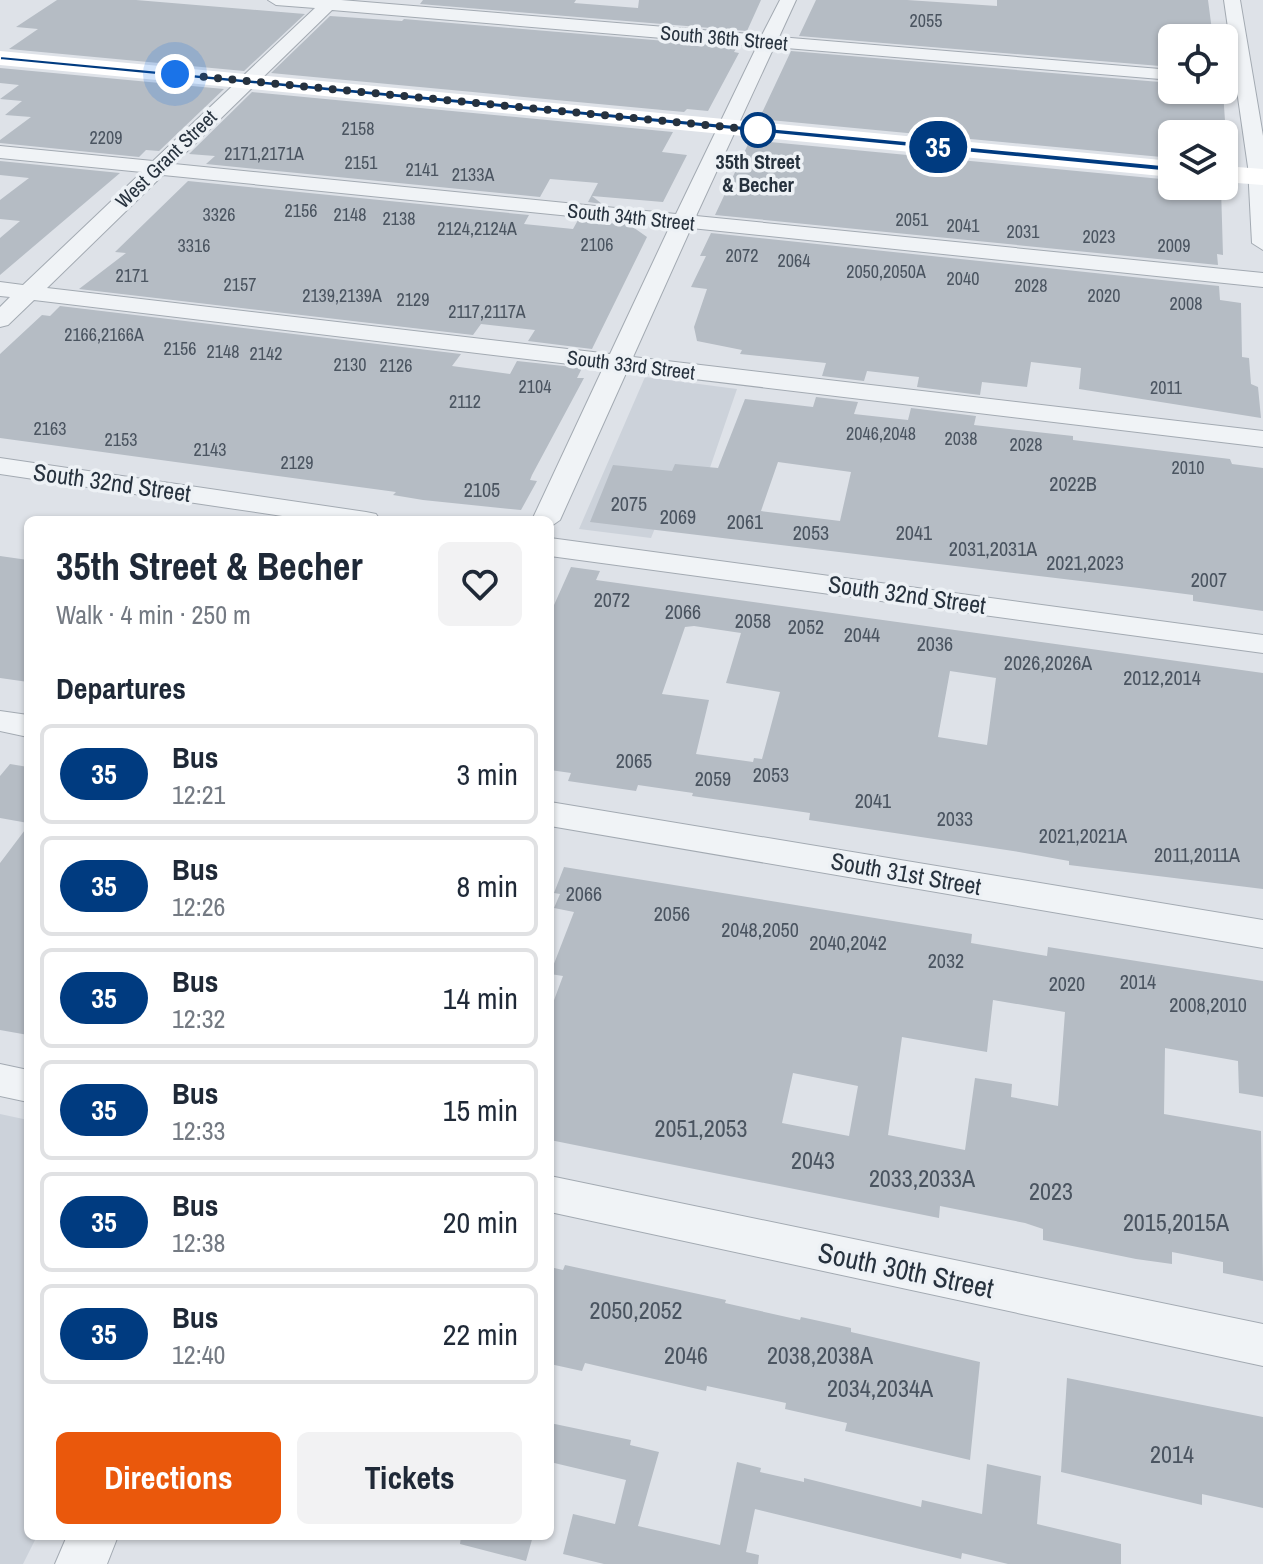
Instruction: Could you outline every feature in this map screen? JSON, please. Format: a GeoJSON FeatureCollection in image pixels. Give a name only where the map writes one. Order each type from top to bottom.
{"type":"FeatureCollection","features":[{"type":"Feature","properties":{"kind":"main road"},"geometry":{"type":"LineString","coordinates":[[0,58],[1158,168]]}},
{"type":"Feature","properties":{"kind":"main road"},"geometry":{"type":"LineString","coordinates":[[1238,175],[1261,177]]}},
{"type":"Feature","properties":{"kind":"street","name":"South 36th Street"},"geometry":{"type":"LineString","coordinates":[[276,0],[331,2],[1158,74]]}},
{"type":"Feature","properties":{"kind":"street"},"geometry":{"type":"LineString","coordinates":[[548,516],[788,0]]}},
{"type":"Feature","properties":{"kind":"street"},"geometry":{"type":"LineString","coordinates":[[1232,0],[1261,177],[1263,243]]}},
{"type":"Feature","properties":{"kind":"street","name":"West Grant Street"},"geometry":{"type":"LineString","coordinates":[[0,320],[331,2]]}},
{"type":"Feature","properties":{"kind":"street","name":"South 34th Street"},"geometry":{"type":"LineString","coordinates":[[0,152],[1263,280]]}},
{"type":"Feature","properties":{"kind":"street","name":"South 33rd Street"},"geometry":{"type":"LineString","coordinates":[[0,289],[1263,439]]}},
{"type":"Feature","properties":{"kind":"street","name":"South 32nd Street"},"geometry":{"type":"LineString","coordinates":[[0,466],[339,516]]}},
{"type":"Feature","properties":{"kind":"street","name":"South 32nd Street"},"geometry":{"type":"LineString","coordinates":[[554,548],[1263,644]]}},
{"type":"Feature","properties":{"kind":"street"},"geometry":{"type":"LineString","coordinates":[[0,721],[24,725]]}},
{"type":"Feature","properties":{"kind":"street","name":"South 31st Street"},"geometry":{"type":"LineString","coordinates":[[554,815],[1263,934]]}},
{"type":"Feature","properties":{"kind":"street"},"geometry":{"type":"LineString","coordinates":[[0,1080],[24,1085]]}},
{"type":"Feature","properties":{"kind":"street","name":"South 30th Street"},"geometry":{"type":"LineString","coordinates":[[554,1195],[1263,1345]]}},
{"type":"Feature","properties":{"kind":"street"},"geometry":{"type":"LineString","coordinates":[[81,1564],[91,1540]]}},
{"type":"Feature","properties":{"kind":"shaded area"},"geometry":{"type":"Polygon","coordinates":[[[645,377],[737,389],[702,491],[671,488],[651,538],[579,529],[645,377]]]}},
{"type":"Feature","properties":{"kind":"shaded area"},"geometry":{"type":"Polygon","coordinates":[[[0,1114],[24,1119],[24,1540],[35,1540],[23,1564],[0,1564],[0,1114]]]}},
{"type":"Feature","properties":{"kind":"building"},"geometry":{"type":"Polygon","coordinates":[[[57,0],[136,0],[305,14],[244,71],[9,49],[38,29],[16,27],[57,0]]]}},
{"type":"Feature","properties":{"kind":"building"},"geometry":{"type":"Polygon","coordinates":[[[423,0],[576,0],[574,3],[638,8],[639,0],[761,0],[747,31],[420,4],[423,0]]]}},
{"type":"Feature","properties":{"kind":"building"},"geometry":{"type":"Polygon","coordinates":[[[816,0],[907,0],[997,6],[997,0],[1208,0],[1211,24],[1158,24],[1158,66],[799,36],[816,0]]]}},
{"type":"Feature","properties":{"kind":"building"},"geometry":{"type":"Polygon","coordinates":[[[330,16],[404,19],[737,47],[734,52],[739,53],[708,111],[687,109],[684,112],[271,73],[330,16]]]}},
{"type":"Feature","properties":{"kind":"building"},"geometry":{"type":"Polygon","coordinates":[[[791,51],[1158,82],[1158,104],[1224,104],[1225,120],[1158,120],[1158,157],[759,119],[791,51]]]}},
{"type":"Feature","properties":{"kind":"building"},"geometry":{"type":"Polygon","coordinates":[[[0,68],[224,89],[159,151],[146,150],[139,157],[0,143],[31,117],[5,115],[22,101],[0,99],[19,85],[0,83],[0,68]]]}},
{"type":"Feature","properties":{"kind":"building"},"geometry":{"type":"Polygon","coordinates":[[[252,92],[673,132],[662,152],[687,155],[663,202],[592,196],[602,204],[588,202],[598,183],[550,179],[540,197],[206,164],[215,156],[189,154],[252,92]]]}},
{"type":"Feature","properties":{"kind":"building"},"geometry":{"type":"Polygon","coordinates":[[[750,140],[1158,179],[1158,200],[1221,200],[1223,255],[1217,254],[1218,265],[715,215],[750,140]]]}},
{"type":"Feature","properties":{"kind":"building"},"geometry":{"type":"Polygon","coordinates":[[[0,161],[120,173],[0,275],[0,238],[20,221],[0,219],[0,200],[29,178],[0,175],[0,161]]]}},
{"type":"Feature","properties":{"kind":"building"},"geometry":{"type":"Polygon","coordinates":[[[188,181],[529,215],[524,224],[573,229],[578,220],[630,225],[647,237],[592,349],[528,341],[535,330],[481,324],[473,335],[79,289],[126,253],[115,252],[188,181]]]}},
{"type":"Feature","properties":{"kind":"building"},"geometry":{"type":"Polygon","coordinates":[[[711,233],[1219,286],[1220,300],[1241,303],[1242,357],[1249,358],[1251,384],[1258,387],[1261,418],[1079,389],[1081,368],[1031,362],[1027,387],[982,382],[980,395],[917,387],[919,377],[867,371],[864,381],[822,376],[826,363],[740,354],[742,350],[697,341],[694,327],[707,289],[691,287],[706,256],[700,256],[711,233]]]}},
{"type":"Feature","properties":{"kind":"building"},"geometry":{"type":"Polygon","coordinates":[[[60,306],[461,354],[452,366],[510,374],[517,361],[582,368],[577,378],[584,378],[532,475],[530,480],[537,481],[521,510],[423,500],[393,495],[396,492],[0,438],[0,354],[42,315],[50,316],[60,306]]]}},
{"type":"Feature","properties":{"kind":"building"},"geometry":{"type":"Polygon","coordinates":[[[816,397],[858,402],[854,414],[908,420],[911,408],[976,416],[974,425],[1230,459],[1232,464],[1263,468],[1263,611],[1193,601],[1193,595],[590,522],[613,465],[672,471],[675,464],[718,468],[745,399],[813,407],[816,397]],[[778,462],[761,511],[840,521],[851,472],[778,462]]]}},
{"type":"Feature","properties":{"kind":"building"},"geometry":{"type":"Polygon","coordinates":[[[0,556],[24,559],[24,681],[0,678],[0,556]]]}},
{"type":"Feature","properties":{"kind":"building"},"geometry":{"type":"Polygon","coordinates":[[[571,567],[600,571],[596,580],[1263,673],[1263,889],[1069,865],[1069,861],[1019,852],[809,820],[810,813],[692,796],[693,793],[638,785],[636,791],[568,781],[571,773],[554,771],[554,605],[571,567]],[[685,627],[662,694],[709,700],[696,754],[753,762],[754,758],[762,759],[780,692],[726,683],[741,633],[685,627]],[[950,671],[938,737],[987,745],[996,678],[950,671]]]}},
{"type":"Feature","properties":{"kind":"building"},"geometry":{"type":"Polygon","coordinates":[[[10,764],[24,766],[24,822],[0,818],[0,776],[10,764]]]}},
{"type":"Feature","properties":{"kind":"building"},"geometry":{"type":"Polygon","coordinates":[[[24,831],[24,1034],[0,1030],[0,863],[24,831]]]}},
{"type":"Feature","properties":{"kind":"building"},"geometry":{"type":"Polygon","coordinates":[[[564,867],[972,934],[971,943],[1047,956],[1048,947],[1263,981],[1263,1097],[1239,1093],[1238,1061],[1165,1048],[1164,1114],[1261,1131],[1263,1281],[1223,1273],[1223,1262],[1172,1252],[1172,1264],[1043,1240],[1043,1229],[1025,1223],[940,1206],[939,1218],[554,1141],[554,1000],[563,976],[554,975],[554,964],[574,912],[554,908],[560,894],[554,893],[564,867]],[[993,1000],[987,1052],[902,1037],[888,1135],[965,1150],[975,1078],[1012,1084],[1011,1097],[1058,1106],[1065,1012],[993,1000]],[[793,1073],[782,1123],[849,1136],[858,1086],[793,1073]]]}},
{"type":"Feature","properties":{"kind":"building"},"geometry":{"type":"Polygon","coordinates":[[[565,1265],[726,1300],[725,1303],[851,1328],[851,1332],[980,1362],[970,1460],[845,1431],[847,1423],[785,1409],[786,1403],[707,1386],[706,1391],[585,1363],[582,1371],[554,1365],[554,1268],[563,1270],[565,1265]]]}},
{"type":"Feature","properties":{"kind":"building"},"geometry":{"type":"Polygon","coordinates":[[[1067,1378],[1263,1417],[1263,1508],[1202,1494],[1202,1505],[1061,1472],[1067,1378]]]}},
{"type":"Feature","properties":{"kind":"building"},"geometry":{"type":"Polygon","coordinates":[[[554,1424],[631,1440],[630,1445],[659,1452],[638,1526],[720,1545],[737,1462],[761,1468],[760,1472],[804,1482],[804,1478],[921,1507],[922,1500],[982,1514],[987,1464],[1041,1476],[1037,1524],[1121,1544],[1121,1564],[1008,1564],[962,1553],[961,1559],[755,1509],[746,1552],[759,1555],[758,1564],[604,1564],[563,1554],[573,1514],[615,1524],[626,1480],[554,1463],[554,1424]]]}},
{"type":"Feature","properties":{"kind":"building"},"geometry":{"type":"Polygon","coordinates":[[[460,1540],[532,1540],[526,1561],[460,1544],[460,1540]]]}},
{"type":"Feature","properties":{"kind":"bus line","name":"35"},"geometry":{"type":"LineString","coordinates":[[0,58],[1158,168]]}},
{"type":"Feature","properties":{"kind":"place","name":"35th Street & Becher"},"geometry":{"type":"Point","coordinates":[758,130]}},
{"type":"Feature","properties":{"kind":"route"},"geometry":{"type":"LineString","coordinates":[[175,74],[758,130]]}}]}
